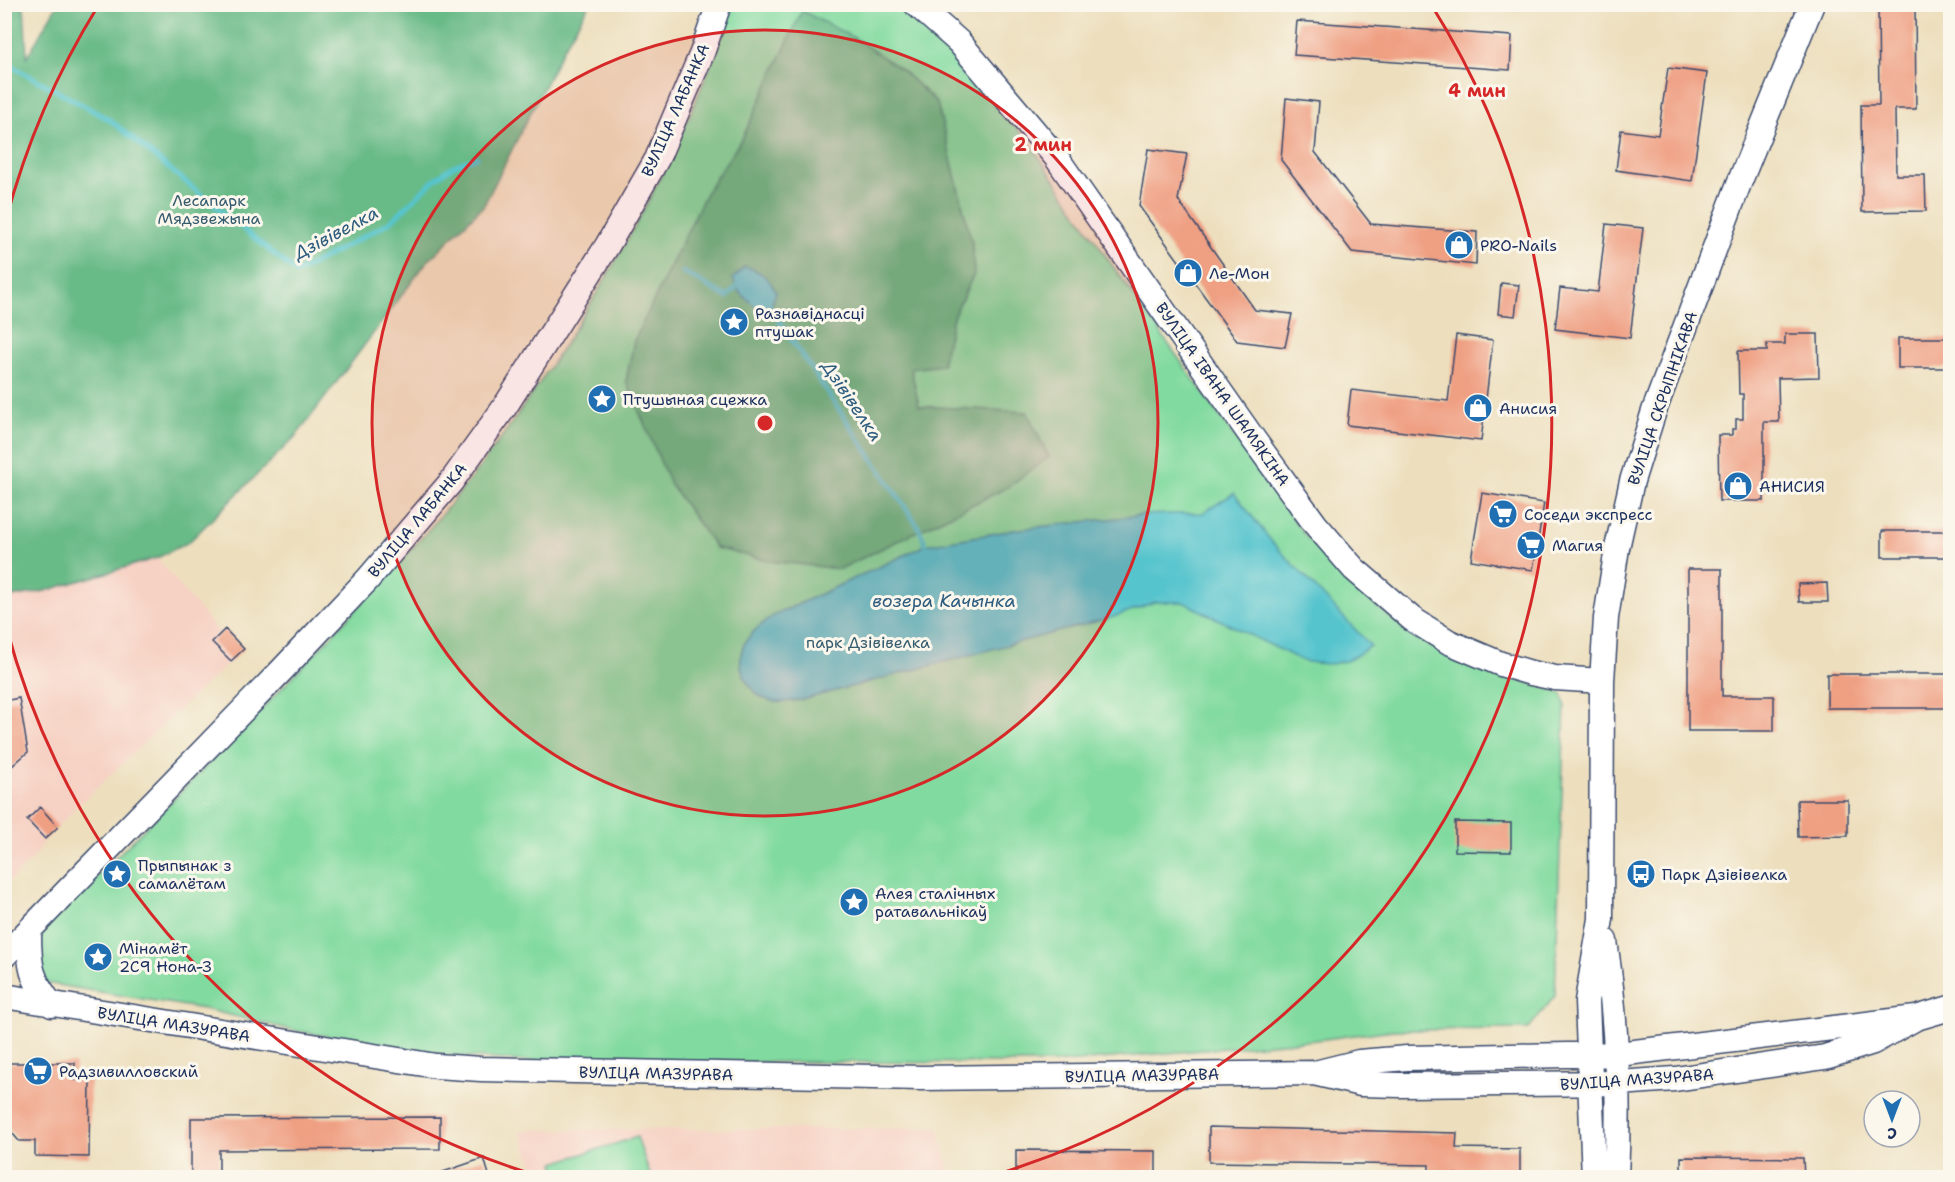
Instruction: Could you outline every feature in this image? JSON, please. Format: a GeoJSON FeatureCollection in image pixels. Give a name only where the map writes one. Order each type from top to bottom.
{"type":"FeatureCollection","features":[{"type":"Feature","properties":{"kind":"main road","name":"ВУЛІЦА ЛАБАНКА"},"geometry":{"type":"LineString","coordinates":[[4,956],[29,934],[368,579],[451,482],[534,360],[607,246],[657,159],[702,53],[719,4]]}},
{"type":"Feature","properties":{"kind":"main road","name":"ВУЛІЦА ІВАНА ШАМЯКІНА"},"geometry":{"type":"LineString","coordinates":[[916,4],[959,42],[1049,148],[1315,524],[1354,568],[1412,619],[1449,642],[1501,664],[1531,673],[1555,678],[1602,681]]}},
{"type":"Feature","properties":{"kind":"main road","name":"ВУЛІЦА СКРЫПНІКАВА"},"geometry":{"type":"LineString","coordinates":[[1616,1178],[1618,1054],[1614,1001],[1601,920],[1602,681],[1606,618],[1616,555],[1632,481],[1654,411],[1738,186],[1812,4]]}},
{"type":"Feature","properties":{"kind":"main road","name":"ВУЛІЦА СКРЫПНІКАВА"},"geometry":{"type":"LineString","coordinates":[[1594,1178],[1587,1001],[1601,920]]}},
{"type":"Feature","properties":{"kind":"main road"},"geometry":{"type":"LineString","coordinates":[[29,934],[29,957],[34,984],[52,1005]]}},
{"type":"Feature","properties":{"kind":"main road","name":"ВУЛІЦА МАЗУРАВА"},"geometry":{"type":"LineString","coordinates":[[4,996],[436,1066],[514,1071],[921,1078],[1314,1073],[1359,1062],[1407,1058],[1590,1056],[1916,1018],[1950,1008]]}},
{"type":"Feature","properties":{"kind":"main road","name":"ВУЛІЦА МАЗУРАВА"},"geometry":{"type":"LineString","coordinates":[[1314,1073],[1361,1084],[1619,1083],[1752,1069],[1825,1057],[1873,1042],[1916,1018]]}},
{"type":"Feature","properties":{"kind":"shaded area"},"geometry":{"type":"Polygon","coordinates":[[[157,558],[220,634],[212,642],[231,661],[82,802],[45,839],[37,854],[5,886],[5,598],[45,591],[157,558]]]}},
{"type":"Feature","properties":{"kind":"shaded area"},"geometry":{"type":"Polygon","coordinates":[[[938,1128],[952,1177],[537,1177],[520,1130],[938,1128]]]}},
{"type":"Feature","properties":{"kind":"green space","name":"Лесапарк Мядзвежына"},"geometry":{"type":"Polygon","coordinates":[[[5,4],[24,5],[27,57],[57,5],[589,5],[564,47],[484,205],[426,263],[297,435],[189,542],[157,558],[45,591],[5,598],[5,4]]]}},
{"type":"Feature","properties":{"kind":"green space","name":"парк Дзівівелка"},"geometry":{"type":"Polygon","coordinates":[[[732,5],[897,5],[929,27],[985,87],[1033,148],[1112,265],[1304,534],[1321,553],[1396,622],[1439,650],[1474,667],[1562,694],[1565,703],[1555,996],[1528,1029],[1393,1030],[1317,1040],[1053,1063],[520,1061],[431,1054],[297,1031],[204,1009],[33,981],[21,973],[18,955],[208,765],[342,625],[431,527],[493,449],[564,345],[630,236],[686,122],[711,64],[732,5]]]}},
{"type":"Feature","properties":{"kind":"green space"},"geometry":{"type":"Polygon","coordinates":[[[802,11],[856,39],[902,70],[937,103],[972,243],[974,274],[953,317],[942,365],[911,369],[919,406],[1027,412],[1049,457],[1006,488],[840,569],[769,561],[716,548],[670,484],[626,381],[634,341],[707,191],[743,137],[802,11]]]}},
{"type":"Feature","properties":{"kind":"green space"},"geometry":{"type":"Polygon","coordinates":[[[637,1137],[651,1177],[558,1177],[554,1163],[637,1137]]]}},
{"type":"Feature","properties":{"kind":"water"},"geometry":{"type":"Polygon","coordinates":[[[744,267],[759,272],[771,283],[776,293],[771,306],[760,310],[740,293],[733,279],[744,267]]]}},
{"type":"Feature","properties":{"kind":"water","name":"возера Качынка"},"geometry":{"type":"Polygon","coordinates":[[[1234,493],[1272,542],[1371,646],[1349,660],[1331,664],[1303,661],[1183,602],[1155,602],[1113,617],[801,700],[777,702],[768,700],[754,691],[744,676],[741,659],[744,645],[755,630],[773,616],[926,545],[1020,529],[1143,515],[1203,513],[1234,493]]]}},
{"type":"Feature","properties":{"kind":"building"},"geometry":{"type":"Polygon","coordinates":[[[1878,4],[1915,4],[1916,109],[1895,109],[1896,175],[1925,175],[1926,211],[1862,212],[1861,105],[1879,105],[1878,4]]]}},
{"type":"Feature","properties":{"kind":"building"},"geometry":{"type":"Polygon","coordinates":[[[1297,21],[1512,36],[1510,70],[1294,55],[1297,21]]]}},
{"type":"Feature","properties":{"kind":"building"},"geometry":{"type":"Polygon","coordinates":[[[1668,68],[1707,73],[1692,181],[1616,170],[1621,130],[1658,135],[1668,68]]]}},
{"type":"Feature","properties":{"kind":"building"},"geometry":{"type":"Polygon","coordinates":[[[1286,98],[1319,102],[1315,152],[1371,224],[1477,232],[1476,265],[1352,252],[1281,160],[1286,98]]]}},
{"type":"Feature","properties":{"kind":"building"},"geometry":{"type":"Polygon","coordinates":[[[1148,149],[1187,154],[1178,200],[1255,310],[1292,314],[1285,347],[1237,341],[1139,206],[1148,149]]]}},
{"type":"Feature","properties":{"kind":"building"},"geometry":{"type":"Polygon","coordinates":[[[1606,224],[1643,228],[1630,338],[1555,329],[1560,288],[1598,292],[1606,224]]]}},
{"type":"Feature","properties":{"kind":"building"},"geometry":{"type":"Polygon","coordinates":[[[1501,283],[1519,285],[1515,316],[1498,314],[1501,283]]]}},
{"type":"Feature","properties":{"kind":"building"},"geometry":{"type":"Polygon","coordinates":[[[1785,334],[1818,334],[1819,377],[1778,378],[1779,422],[1764,422],[1764,501],[1719,501],[1718,435],[1732,435],[1732,429],[1736,429],[1736,419],[1743,419],[1743,394],[1739,394],[1738,351],[1767,351],[1767,344],[1785,344],[1785,334]]]}},
{"type":"Feature","properties":{"kind":"building"},"geometry":{"type":"Polygon","coordinates":[[[1456,335],[1493,340],[1481,441],[1347,425],[1351,390],[1448,401],[1456,335]]]}},
{"type":"Feature","properties":{"kind":"building"},"geometry":{"type":"Polygon","coordinates":[[[1898,338],[1950,338],[1950,368],[1898,368],[1898,338]]]}},
{"type":"Feature","properties":{"kind":"building"},"geometry":{"type":"Polygon","coordinates":[[[1482,493],[1544,503],[1533,570],[1471,560],[1482,493]]]}},
{"type":"Feature","properties":{"kind":"building"},"geometry":{"type":"Polygon","coordinates":[[[1882,531],[1950,531],[1950,557],[1882,557],[1882,531]]]}},
{"type":"Feature","properties":{"kind":"building"},"geometry":{"type":"Polygon","coordinates":[[[1688,569],[1722,569],[1722,696],[1774,696],[1774,731],[1688,731],[1688,569]]]}},
{"type":"Feature","properties":{"kind":"building"},"geometry":{"type":"Polygon","coordinates":[[[1827,583],[1828,602],[1799,602],[1798,584],[1827,583]]]}},
{"type":"Feature","properties":{"kind":"building"},"geometry":{"type":"Polygon","coordinates":[[[225,629],[244,649],[231,661],[212,642],[225,629]]]}},
{"type":"Feature","properties":{"kind":"building"},"geometry":{"type":"Polygon","coordinates":[[[1827,674],[1950,674],[1950,708],[1827,708],[1827,674]]]}},
{"type":"Feature","properties":{"kind":"building"},"geometry":{"type":"Polygon","coordinates":[[[19,698],[28,752],[4,773],[4,701],[19,698]]]}},
{"type":"Feature","properties":{"kind":"building"},"geometry":{"type":"Polygon","coordinates":[[[1797,800],[1848,800],[1848,836],[1798,837],[1797,800]]]}},
{"type":"Feature","properties":{"kind":"building"},"geometry":{"type":"Polygon","coordinates":[[[40,807],[58,827],[45,839],[27,820],[40,807]]]}},
{"type":"Feature","properties":{"kind":"building"},"geometry":{"type":"Polygon","coordinates":[[[1455,822],[1511,823],[1511,852],[1455,851],[1455,822]]]}},
{"type":"Feature","properties":{"kind":"building"},"geometry":{"type":"Polygon","coordinates":[[[7,1063],[75,1063],[74,1080],[90,1080],[89,1157],[35,1156],[35,1141],[19,1141],[7,1127],[7,1063]]]}},
{"type":"Feature","properties":{"kind":"building"},"geometry":{"type":"Polygon","coordinates":[[[440,1117],[440,1149],[219,1150],[219,1178],[191,1178],[191,1118],[440,1117]]]}},
{"type":"Feature","properties":{"kind":"building"},"geometry":{"type":"Polygon","coordinates":[[[1209,1127],[1457,1133],[1456,1148],[1520,1149],[1520,1178],[1429,1173],[1429,1165],[1209,1162],[1209,1127]]]}},
{"type":"Feature","properties":{"kind":"building"},"geometry":{"type":"Polygon","coordinates":[[[1016,1150],[1156,1151],[1156,1178],[1016,1178],[1016,1150]]]}},
{"type":"Feature","properties":{"kind":"building"},"geometry":{"type":"Polygon","coordinates":[[[1681,1157],[1803,1158],[1804,1178],[1681,1178],[1681,1157]]]}},
{"type":"Feature","properties":{"kind":"building"},"geometry":{"type":"Polygon","coordinates":[[[484,1158],[490,1178],[434,1178],[434,1175],[484,1158]]]}},
{"type":"Feature","properties":{"kind":"waterway","name":"Дзівівелка"},"geometry":{"type":"LineString","coordinates":[[4,62],[110,120],[297,273],[390,222],[435,179],[453,166],[477,157]]}},
{"type":"Feature","properties":{"kind":"waterway","name":"Дзівівелка"},"geometry":{"type":"LineString","coordinates":[[683,272],[727,297],[741,282]]}},
{"type":"Feature","properties":{"kind":"waterway","name":"Дзівівелка"},"geometry":{"type":"LineString","coordinates":[[766,302],[918,526],[926,545]]}},
{"type":"Feature","properties":{"kind":"place","name":"PRO-Nails"},"geometry":{"type":"Point","coordinates":[1459,245]}},
{"type":"Feature","properties":{"kind":"place","name":"Ле-Мон"},"geometry":{"type":"Point","coordinates":[1188,273]}},
{"type":"Feature","properties":{"kind":"place","name":"Разнавіднасці птушак"},"geometry":{"type":"Point","coordinates":[734,322]}},
{"type":"Feature","properties":{"kind":"place","name":"Птушыная сцежка"},"geometry":{"type":"Point","coordinates":[602,399]}},
{"type":"Feature","properties":{"kind":"place","name":"Анисия"},"geometry":{"type":"Point","coordinates":[1478,408]}},
{"type":"Feature","properties":{"kind":"place","name":"АНИСИЯ"},"geometry":{"type":"Point","coordinates":[1738,486]}},
{"type":"Feature","properties":{"kind":"place","name":"Соседи экспресс"},"geometry":{"type":"Point","coordinates":[1503,514]}},
{"type":"Feature","properties":{"kind":"place","name":"Магия"},"geometry":{"type":"Point","coordinates":[1531,545]}},
{"type":"Feature","properties":{"kind":"place","name":"Прыпынак з самалётам"},"geometry":{"type":"Point","coordinates":[117,874]}},
{"type":"Feature","properties":{"kind":"place","name":"Парк Дзівівелка"},"geometry":{"type":"Point","coordinates":[1641,874]}},
{"type":"Feature","properties":{"kind":"place","name":"Алея сталічных ратавальнікаў"},"geometry":{"type":"Point","coordinates":[854,902]}},
{"type":"Feature","properties":{"kind":"place","name":"Мінамёт 2С9 Нона-З"},"geometry":{"type":"Point","coordinates":[98,957]}},
{"type":"Feature","properties":{"kind":"place","name":"Радзивилловский"},"geometry":{"type":"Point","coordinates":[38,1071]}}]}
